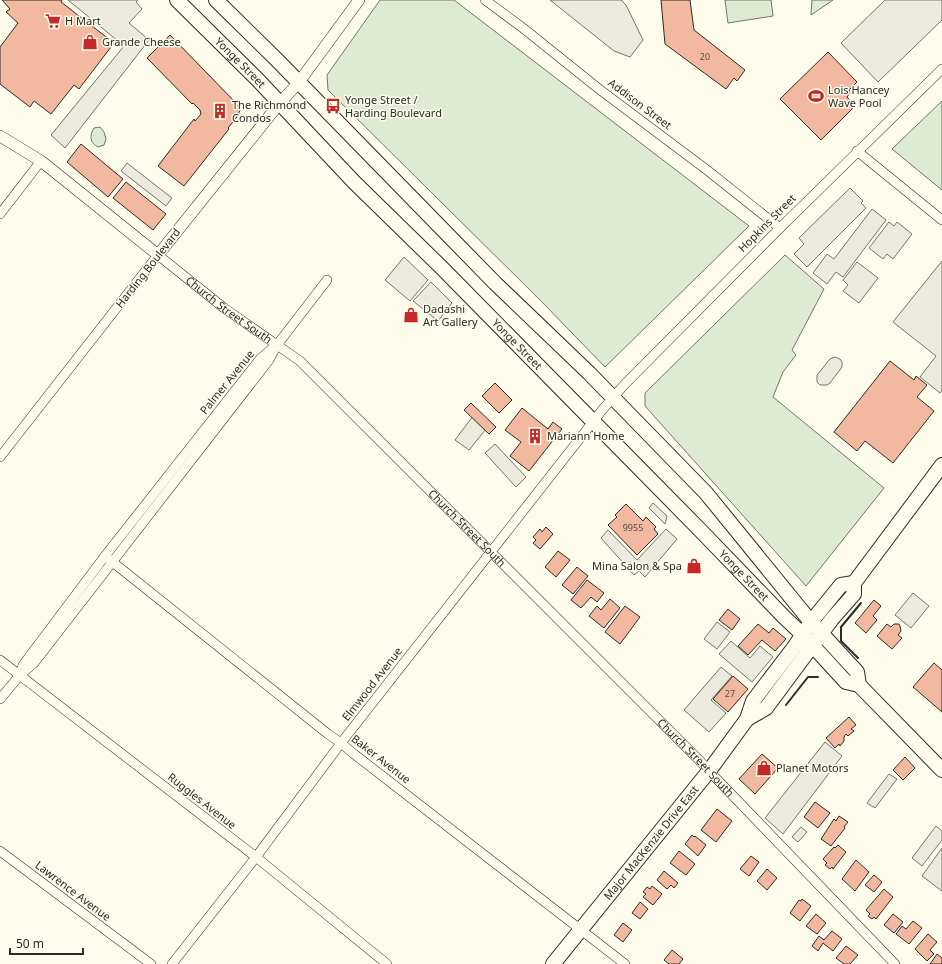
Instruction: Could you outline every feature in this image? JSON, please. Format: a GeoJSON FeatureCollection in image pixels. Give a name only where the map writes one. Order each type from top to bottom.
{"type":"FeatureCollection","features":[{"type":"Feature","properties":{"kind":"main road","name":"Yonge Street"},"geometry":{"type":"LineString","coordinates":[[178,0],[354,182],[442,268],[802,634],[846,682],[859,685],[942,770]]}},
{"type":"Feature","properties":{"kind":"main road","name":"Yonge Street"},"geometry":{"type":"LineString","coordinates":[[216,0],[299,82],[495,283],[589,373],[706,492],[811,622],[857,672],[859,685]]}},
{"type":"Feature","properties":{"kind":"main road"},"geometry":{"type":"LineString","coordinates":[[854,583],[942,465]]}},
{"type":"Feature","properties":{"kind":"main road","name":"Major MacKenzie Drive East"},"geometry":{"type":"LineString","coordinates":[[553,964],[709,771],[747,719],[752,701],[795,646],[811,622],[841,585],[854,583],[854,594],[832,619],[766,708],[747,719]]}},
{"type":"Feature","properties":{"kind":"street","name":"Harding Boulevard"},"geometry":{"type":"LineString","coordinates":[[0,457],[158,255],[279,104],[299,82],[359,0]]}},
{"type":"Feature","properties":{"kind":"street","name":"Addison Street"},"geometry":{"type":"LineString","coordinates":[[485,0],[523,28],[599,89],[707,170],[780,228]]}},
{"type":"Feature","properties":{"kind":"street","name":"Hopkins Street"},"geometry":{"type":"LineString","coordinates":[[593,422],[624,385],[780,228],[942,69]]}},
{"type":"Feature","properties":{"kind":"street","name":"Church Street South"},"geometry":{"type":"LineString","coordinates":[[0,136],[40,161],[224,308],[300,361],[701,762],[895,964]]}},
{"type":"Feature","properties":{"kind":"street"},"geometry":{"type":"LineString","coordinates":[[858,151],[942,220]]}},
{"type":"Feature","properties":{"kind":"street"},"geometry":{"type":"LineString","coordinates":[[0,214],[40,161]]}},
{"type":"Feature","properties":{"kind":"street","name":"Palmer Avenue"},"geometry":{"type":"LineString","coordinates":[[0,699],[20,674],[23,665],[109,559],[260,359],[277,345],[327,280]]}},
{"type":"Feature","properties":{"kind":"street","name":"Elmwood Avenue"},"geometry":{"type":"LineString","coordinates":[[172,964],[256,857],[341,743],[593,422]]}},
{"type":"Feature","properties":{"kind":"street","name":"Baker Avenue"},"geometry":{"type":"LineString","coordinates":[[109,559],[328,734],[625,964]]}},
{"type":"Feature","properties":{"kind":"street","name":"Ruggles Avenue"},"geometry":{"type":"LineString","coordinates":[[0,660],[256,857],[387,964]]}},
{"type":"Feature","properties":{"kind":"street","name":"Lawrence Avenue"},"geometry":{"type":"LineString","coordinates":[[0,851],[151,964]]}},
{"type":"Feature","properties":{"kind":"green space"},"geometry":{"type":"Polygon","coordinates":[[[380,0],[454,0],[749,226],[605,367],[541,301],[328,90],[327,75],[380,0]]]}},
{"type":"Feature","properties":{"kind":"green space"},"geometry":{"type":"Polygon","coordinates":[[[725,0],[771,0],[773,16],[728,23],[725,0]]]}},
{"type":"Feature","properties":{"kind":"green space"},"geometry":{"type":"Polygon","coordinates":[[[812,0],[833,0],[811,15],[812,0]]]}},
{"type":"Feature","properties":{"kind":"green space"},"geometry":{"type":"Polygon","coordinates":[[[942,101],[942,190],[892,149],[942,101]]]}},
{"type":"Feature","properties":{"kind":"green space"},"geometry":{"type":"Polygon","coordinates":[[[100,127],[104,132],[106,139],[104,145],[98,147],[93,143],[91,134],[94,128],[100,127]]]}},
{"type":"Feature","properties":{"kind":"green space"},"geometry":{"type":"Polygon","coordinates":[[[785,255],[824,289],[792,350],[796,355],[783,372],[773,397],[884,488],[806,586],[645,406],[645,393],[785,255]]]}},
{"type":"Feature","properties":{"kind":"shaded area"},"geometry":{"type":"Polygon","coordinates":[[[68,0],[138,0],[136,2],[142,9],[129,23],[149,40],[65,148],[51,135],[124,46],[68,0]]]}},
{"type":"Feature","properties":{"kind":"shaded area"},"geometry":{"type":"Polygon","coordinates":[[[550,0],[621,0],[626,5],[643,40],[630,57],[614,51],[550,0]]]}},
{"type":"Feature","properties":{"kind":"shaded area"},"geometry":{"type":"Polygon","coordinates":[[[885,0],[942,0],[942,20],[878,82],[841,43],[885,0]]]}},
{"type":"Feature","properties":{"kind":"shaded area"},"geometry":{"type":"Polygon","coordinates":[[[127,163],[172,198],[166,206],[121,171],[127,163]]]}},
{"type":"Feature","properties":{"kind":"shaded area"},"geometry":{"type":"Polygon","coordinates":[[[850,188],[863,201],[861,203],[866,208],[807,267],[794,254],[804,244],[799,238],[850,188]]]}},
{"type":"Feature","properties":{"kind":"shaded area"},"geometry":{"type":"Polygon","coordinates":[[[872,209],[886,220],[843,277],[836,272],[827,284],[813,273],[827,254],[834,259],[872,209]]]}},
{"type":"Feature","properties":{"kind":"shaded area"},"geometry":{"type":"Polygon","coordinates":[[[889,222],[894,226],[897,222],[912,234],[893,259],[887,254],[883,259],[869,248],[889,222]]]}},
{"type":"Feature","properties":{"kind":"shaded area"},"geometry":{"type":"Polygon","coordinates":[[[404,257],[428,280],[410,301],[385,280],[404,257]]]}},
{"type":"Feature","properties":{"kind":"shaded area"},"geometry":{"type":"Polygon","coordinates":[[[942,261],[942,390],[940,393],[920,377],[936,356],[893,322],[942,261]]]}},
{"type":"Feature","properties":{"kind":"shaded area"},"geometry":{"type":"Polygon","coordinates":[[[857,262],[878,278],[859,303],[843,291],[848,285],[843,280],[857,262]]]}},
{"type":"Feature","properties":{"kind":"shaded area"},"geometry":{"type":"Polygon","coordinates":[[[431,282],[452,303],[438,321],[413,301],[431,282]]]}},
{"type":"Feature","properties":{"kind":"shaded area"},"geometry":{"type":"Polygon","coordinates":[[[835,357],[840,359],[842,362],[842,367],[830,383],[827,385],[820,385],[817,382],[817,375],[830,359],[835,357]]]}},
{"type":"Feature","properties":{"kind":"shaded area"},"geometry":{"type":"Polygon","coordinates":[[[473,416],[486,429],[469,450],[455,440],[473,416]]]}},
{"type":"Feature","properties":{"kind":"shaded area"},"geometry":{"type":"Polygon","coordinates":[[[495,444],[526,477],[516,487],[485,453],[495,444]]]}},
{"type":"Feature","properties":{"kind":"shaded area"},"geometry":{"type":"Polygon","coordinates":[[[653,503],[667,516],[665,524],[649,508],[653,503]]]}},
{"type":"Feature","properties":{"kind":"shaded area"},"geometry":{"type":"Polygon","coordinates":[[[666,529],[677,539],[645,577],[639,571],[634,575],[601,538],[608,530],[637,560],[666,529]]]}},
{"type":"Feature","properties":{"kind":"shaded area"},"geometry":{"type":"Polygon","coordinates":[[[913,593],[929,606],[911,628],[895,615],[913,593]]]}},
{"type":"Feature","properties":{"kind":"shaded area"},"geometry":{"type":"Polygon","coordinates":[[[717,622],[730,632],[717,649],[704,639],[717,622]]]}},
{"type":"Feature","properties":{"kind":"shaded area"},"geometry":{"type":"Polygon","coordinates":[[[731,641],[750,658],[760,646],[773,657],[752,682],[719,654],[731,641]]]}},
{"type":"Feature","properties":{"kind":"shaded area"},"geometry":{"type":"Polygon","coordinates":[[[721,667],[732,676],[711,700],[726,713],[709,732],[684,710],[721,667]]]}},
{"type":"Feature","properties":{"kind":"shaded area"},"geometry":{"type":"Polygon","coordinates":[[[825,742],[842,756],[783,834],[765,818],[825,742]]]}},
{"type":"Feature","properties":{"kind":"shaded area"},"geometry":{"type":"Polygon","coordinates":[[[889,774],[897,779],[875,808],[867,803],[889,774]]]}},
{"type":"Feature","properties":{"kind":"shaded area"},"geometry":{"type":"Polygon","coordinates":[[[936,826],[942,831],[942,840],[922,866],[912,858],[936,826]]]}},
{"type":"Feature","properties":{"kind":"shaded area"},"geometry":{"type":"Polygon","coordinates":[[[801,827],[807,832],[798,842],[792,837],[801,827]]]}},
{"type":"Feature","properties":{"kind":"shaded area"},"geometry":{"type":"Polygon","coordinates":[[[942,848],[942,891],[922,876],[942,848]]]}},
{"type":"Feature","properties":{"kind":"building"},"geometry":{"type":"Polygon","coordinates":[[[2,0],[62,0],[61,2],[114,43],[79,89],[74,85],[51,114],[34,101],[30,107],[0,84],[0,47],[18,23],[6,12],[10,9],[2,0]]]}},
{"type":"Feature","properties":{"kind":"building"},"geometry":{"type":"Polygon","coordinates":[[[661,0],[690,0],[694,30],[745,70],[737,81],[734,78],[726,89],[665,44],[661,0]]]}},
{"type":"Feature","properties":{"kind":"building","name":"The Richmond Condos"},"geometry":{"type":"Polygon","coordinates":[[[170,35],[237,104],[240,110],[238,115],[235,116],[237,117],[228,128],[229,129],[184,186],[158,166],[194,119],[195,121],[201,114],[200,110],[193,103],[192,104],[147,58],[170,35]]]}},
{"type":"Feature","properties":{"kind":"building","name":"Lois Hancey Wave Pool"},"geometry":{"type":"Polygon","coordinates":[[[828,52],[857,82],[849,90],[847,97],[855,106],[821,140],[780,99],[828,52]]]}},
{"type":"Feature","properties":{"kind":"building"},"geometry":{"type":"Polygon","coordinates":[[[81,144],[123,179],[108,197],[67,162],[81,144]]]}},
{"type":"Feature","properties":{"kind":"building"},"geometry":{"type":"Polygon","coordinates":[[[126,182],[166,214],[153,230],[113,198],[126,182]]]}},
{"type":"Feature","properties":{"kind":"building"},"geometry":{"type":"Polygon","coordinates":[[[890,361],[914,380],[916,376],[927,385],[917,397],[934,411],[893,463],[865,441],[857,451],[834,432],[890,361]]]}},
{"type":"Feature","properties":{"kind":"building"},"geometry":{"type":"Polygon","coordinates":[[[495,383],[512,400],[499,413],[482,396],[495,383]]]}},
{"type":"Feature","properties":{"kind":"building"},"geometry":{"type":"Polygon","coordinates":[[[471,403],[496,427],[489,434],[464,410],[471,403]]]}},
{"type":"Feature","properties":{"kind":"building","name":"Mariann Home"},"geometry":{"type":"Polygon","coordinates":[[[522,408],[548,429],[553,422],[562,429],[529,471],[510,456],[521,442],[505,430],[522,408]]]}},
{"type":"Feature","properties":{"kind":"building"},"geometry":{"type":"Polygon","coordinates":[[[626,504],[643,521],[646,517],[656,527],[654,529],[658,534],[637,555],[608,525],[617,517],[615,515],[626,504]]]}},
{"type":"Feature","properties":{"kind":"building"},"geometry":{"type":"Polygon","coordinates":[[[546,527],[553,534],[540,549],[533,543],[536,540],[533,537],[540,529],[542,532],[546,527]]]}},
{"type":"Feature","properties":{"kind":"building"},"geometry":{"type":"Polygon","coordinates":[[[558,551],[570,560],[556,577],[545,567],[558,551]]]}},
{"type":"Feature","properties":{"kind":"building"},"geometry":{"type":"Polygon","coordinates":[[[577,567],[588,576],[573,594],[562,585],[577,567]]]}},
{"type":"Feature","properties":{"kind":"building"},"geometry":{"type":"Polygon","coordinates":[[[587,580],[604,593],[597,602],[591,597],[581,608],[571,600],[587,580]]]}},
{"type":"Feature","properties":{"kind":"building"},"geometry":{"type":"Polygon","coordinates":[[[610,599],[620,608],[604,628],[589,616],[597,606],[601,610],[610,599]]]}},
{"type":"Feature","properties":{"kind":"building"},"geometry":{"type":"Polygon","coordinates":[[[874,600],[881,606],[873,616],[877,620],[866,633],[855,623],[874,600]]]}},
{"type":"Feature","properties":{"kind":"building"},"geometry":{"type":"Polygon","coordinates":[[[625,606],[640,617],[620,644],[605,632],[625,606]]]}},
{"type":"Feature","properties":{"kind":"building"},"geometry":{"type":"Polygon","coordinates":[[[728,609],[740,619],[732,630],[719,620],[728,609]]]}},
{"type":"Feature","properties":{"kind":"building"},"geometry":{"type":"Polygon","coordinates":[[[758,624],[769,633],[773,628],[786,639],[775,651],[762,640],[748,655],[738,646],[758,624]]]}},
{"type":"Feature","properties":{"kind":"building"},"geometry":{"type":"Polygon","coordinates":[[[887,624],[891,627],[894,624],[899,624],[901,631],[898,635],[902,638],[892,649],[877,636],[887,624]]]}},
{"type":"Feature","properties":{"kind":"building"},"geometry":{"type":"Polygon","coordinates":[[[934,663],[942,670],[942,712],[913,687],[934,663]]]}},
{"type":"Feature","properties":{"kind":"building"},"geometry":{"type":"Polygon","coordinates":[[[733,676],[748,689],[728,712],[713,699],[733,676]]]}},
{"type":"Feature","properties":{"kind":"building"},"geometry":{"type":"Polygon","coordinates":[[[849,717],[856,725],[851,729],[854,731],[848,736],[846,734],[844,741],[840,746],[839,744],[835,748],[826,738],[849,717]]]}},
{"type":"Feature","properties":{"kind":"building"},"geometry":{"type":"Polygon","coordinates":[[[762,754],[778,768],[755,794],[739,779],[762,754]]]}},
{"type":"Feature","properties":{"kind":"building"},"geometry":{"type":"Polygon","coordinates":[[[905,757],[915,768],[903,780],[893,770],[905,757]]]}},
{"type":"Feature","properties":{"kind":"building"},"geometry":{"type":"Polygon","coordinates":[[[815,802],[830,813],[818,828],[804,817],[815,802]]]}},
{"type":"Feature","properties":{"kind":"building"},"geometry":{"type":"Polygon","coordinates":[[[717,809],[732,821],[716,842],[701,830],[717,809]]]}},
{"type":"Feature","properties":{"kind":"building"},"geometry":{"type":"Polygon","coordinates":[[[839,816],[848,822],[831,846],[821,839],[834,819],[836,821],[839,816]]]}},
{"type":"Feature","properties":{"kind":"building"},"geometry":{"type":"Polygon","coordinates":[[[692,835],[706,845],[698,856],[685,844],[692,835]]]}},
{"type":"Feature","properties":{"kind":"building"},"geometry":{"type":"Polygon","coordinates":[[[838,845],[846,852],[833,869],[832,867],[830,869],[825,865],[827,863],[823,859],[834,847],[835,848],[838,845]]]}},
{"type":"Feature","properties":{"kind":"building"},"geometry":{"type":"Polygon","coordinates":[[[679,851],[695,864],[686,875],[670,863],[679,851]]]}},
{"type":"Feature","properties":{"kind":"building"},"geometry":{"type":"Polygon","coordinates":[[[751,856],[759,862],[749,876],[740,869],[751,856]]]}},
{"type":"Feature","properties":{"kind":"building"},"geometry":{"type":"Polygon","coordinates":[[[856,860],[869,872],[855,891],[842,879],[856,860]]]}},
{"type":"Feature","properties":{"kind":"building"},"geometry":{"type":"Polygon","coordinates":[[[767,869],[777,878],[767,890],[757,881],[767,869]]]}},
{"type":"Feature","properties":{"kind":"building"},"geometry":{"type":"Polygon","coordinates":[[[664,871],[678,883],[674,888],[671,885],[667,889],[657,880],[664,871]]]}},
{"type":"Feature","properties":{"kind":"building"},"geometry":{"type":"Polygon","coordinates":[[[874,875],[882,882],[874,892],[865,885],[874,875]]]}},
{"type":"Feature","properties":{"kind":"building"},"geometry":{"type":"Polygon","coordinates":[[[652,886],[662,894],[653,905],[643,897],[646,894],[643,892],[647,887],[650,889],[652,886]]]}},
{"type":"Feature","properties":{"kind":"building"},"geometry":{"type":"Polygon","coordinates":[[[884,889],[893,897],[876,919],[874,917],[872,919],[868,916],[870,914],[866,910],[884,889]]]}},
{"type":"Feature","properties":{"kind":"building"},"geometry":{"type":"Polygon","coordinates":[[[802,899],[811,906],[800,921],[790,913],[799,900],[801,901],[802,899]]]}},
{"type":"Feature","properties":{"kind":"building"},"geometry":{"type":"Polygon","coordinates":[[[640,902],[648,909],[640,919],[632,913],[640,902]]]}},
{"type":"Feature","properties":{"kind":"building"},"geometry":{"type":"Polygon","coordinates":[[[816,914],[826,923],[817,934],[806,926],[816,914]]]}},
{"type":"Feature","properties":{"kind":"building"},"geometry":{"type":"Polygon","coordinates":[[[893,914],[903,922],[894,933],[884,925],[893,914]]]}},
{"type":"Feature","properties":{"kind":"building"},"geometry":{"type":"Polygon","coordinates":[[[913,921],[922,928],[909,944],[896,934],[902,926],[906,929],[913,921]]]}},
{"type":"Feature","properties":{"kind":"building"},"geometry":{"type":"Polygon","coordinates":[[[623,923],[632,930],[623,942],[614,935],[623,923]]]}},
{"type":"Feature","properties":{"kind":"building"},"geometry":{"type":"Polygon","coordinates":[[[832,931],[842,939],[833,951],[823,943],[818,951],[812,946],[819,936],[824,940],[832,931]]]}},
{"type":"Feature","properties":{"kind":"building"},"geometry":{"type":"Polygon","coordinates":[[[928,934],[937,942],[930,950],[934,954],[927,961],[915,949],[928,934]]]}},
{"type":"Feature","properties":{"kind":"building"},"geometry":{"type":"Polygon","coordinates":[[[846,946],[858,955],[850,964],[844,964],[836,958],[846,946]]]}},
{"type":"Feature","properties":{"kind":"building"},"geometry":{"type":"Polygon","coordinates":[[[672,950],[683,959],[679,964],[669,964],[664,960],[672,950]]]}},
{"type":"Feature","properties":{"kind":"building"},"geometry":{"type":"Polygon","coordinates":[[[937,954],[942,958],[942,964],[930,964],[937,954]]]}},
{"type":"Feature","properties":{"kind":"wall"},"geometry":{"type":"LineString","coordinates":[[858,658],[841,641],[841,627],[861,603]]}},
{"type":"Feature","properties":{"kind":"wall"},"geometry":{"type":"LineString","coordinates":[[786,705],[808,677],[818,677]]}},
{"type":"Feature","properties":{"kind":"place","name":"H Mart"},"geometry":{"type":"Point","coordinates":[53,21]}},
{"type":"Feature","properties":{"kind":"place","name":"Grande Cheese"},"geometry":{"type":"Point","coordinates":[90,42]}},
{"type":"Feature","properties":{"kind":"place","name":"Lois Hancey Wave Pool"},"geometry":{"type":"Point","coordinates":[816,96]}},
{"type":"Feature","properties":{"kind":"place","name":"Yonge Street / Harding Boulevard"},"geometry":{"type":"Point","coordinates":[333,106]}},
{"type":"Feature","properties":{"kind":"place","name":"The Richmond Condos"},"geometry":{"type":"Point","coordinates":[220,111]}},
{"type":"Feature","properties":{"kind":"place","name":"Dadashi Art Gallery"},"geometry":{"type":"Point","coordinates":[411,315]}},
{"type":"Feature","properties":{"kind":"place","name":"Mariann Home"},"geometry":{"type":"Point","coordinates":[535,436]}},
{"type":"Feature","properties":{"kind":"place","name":"Mina Salon & Spa"},"geometry":{"type":"Point","coordinates":[694,566]}},
{"type":"Feature","properties":{"kind":"place","name":"Planet Motors"},"geometry":{"type":"Point","coordinates":[764,768]}}]}
